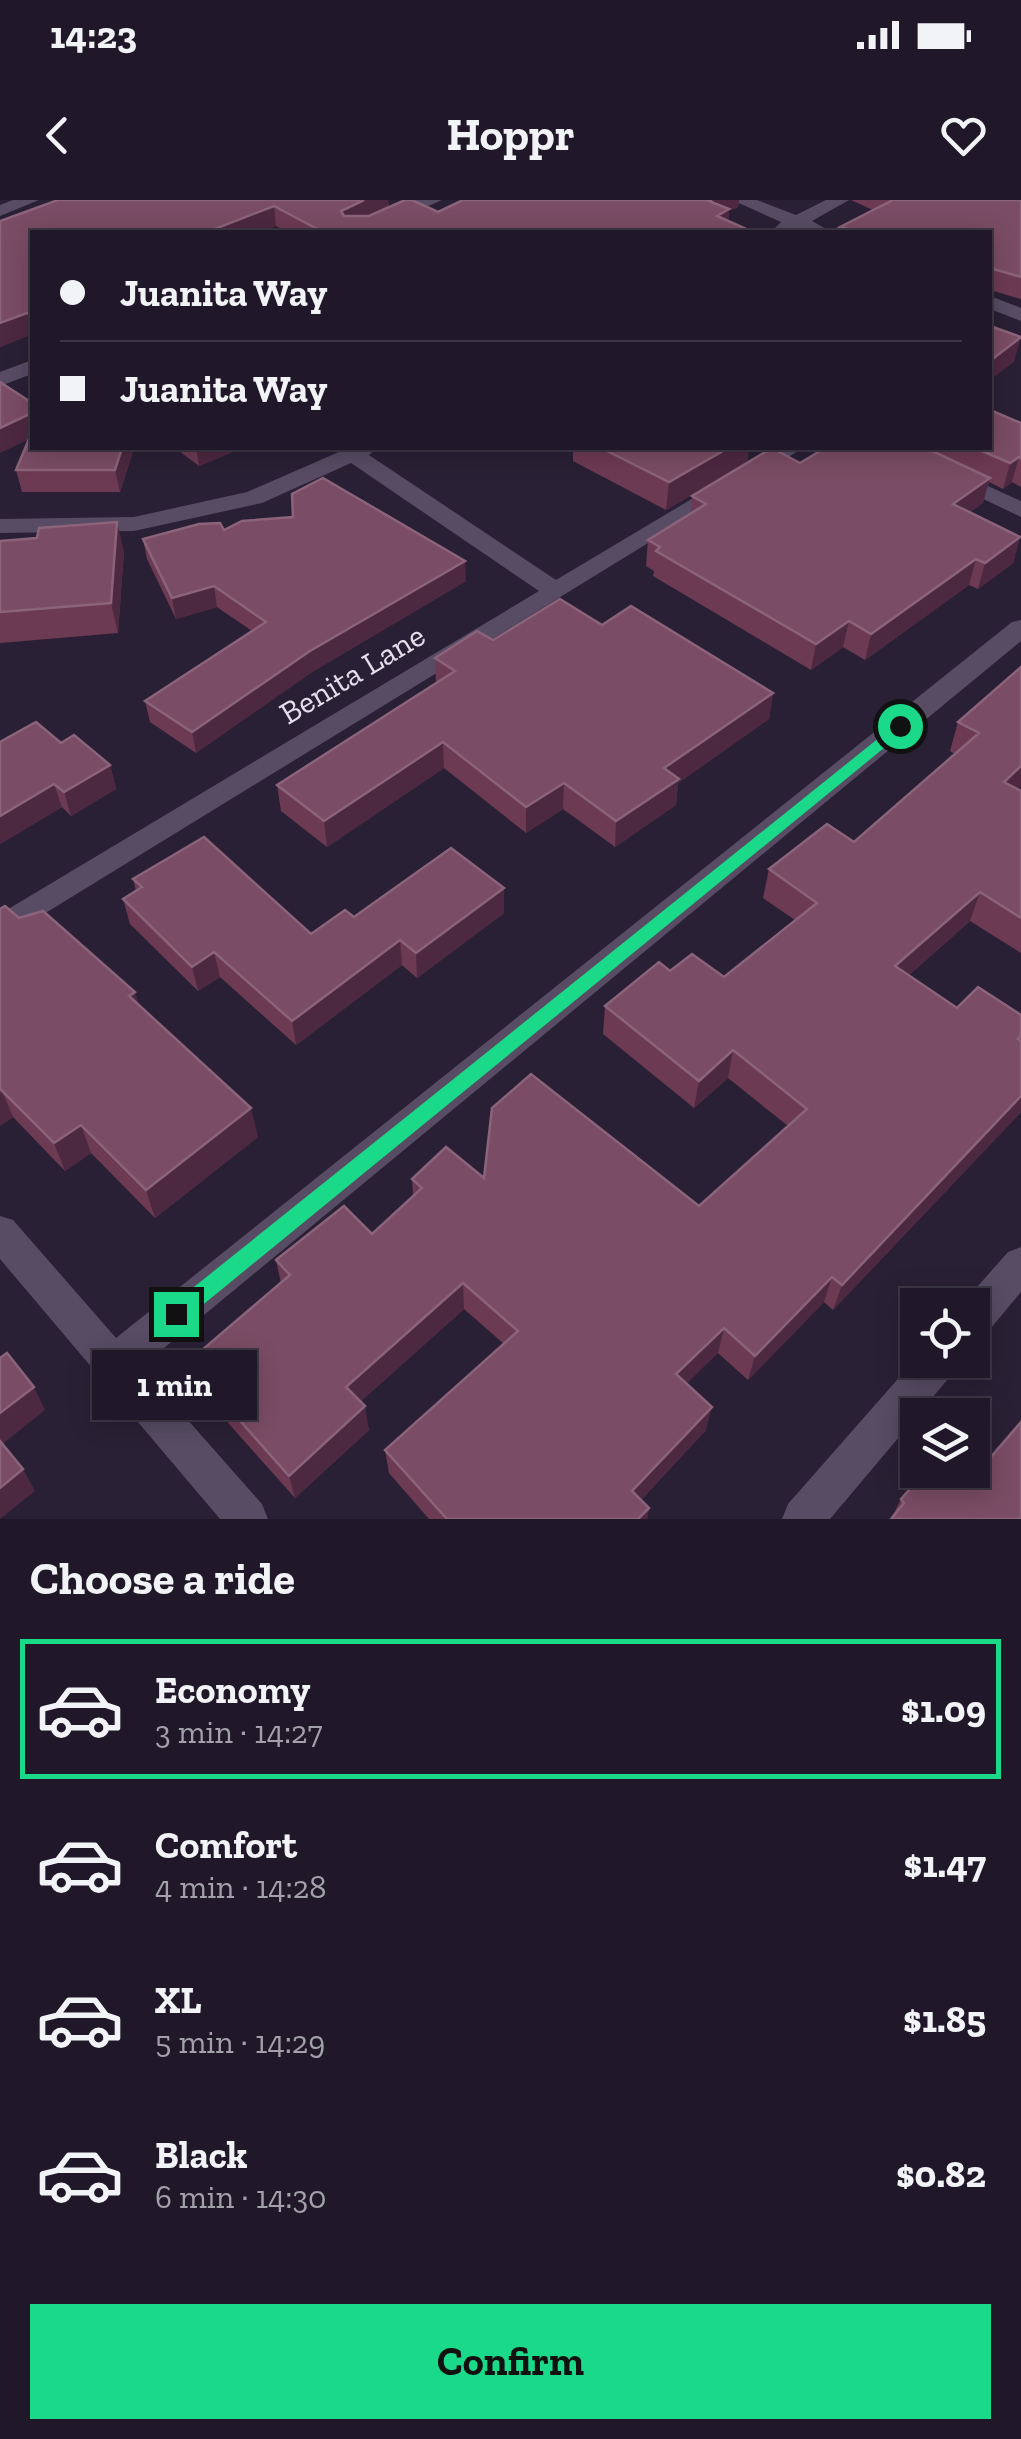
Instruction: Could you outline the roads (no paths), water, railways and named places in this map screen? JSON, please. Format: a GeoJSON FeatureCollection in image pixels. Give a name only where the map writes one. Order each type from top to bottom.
{"type":"FeatureCollection","features":[{"type":"Feature","properties":{"kind":"street"},"geometry":{"type":"LineString","coordinates":[[0,211],[30,200]]}},
{"type":"Feature","properties":{"kind":"street"},"geometry":{"type":"LineString","coordinates":[[360,230],[433,200]]}},
{"type":"Feature","properties":{"kind":"street"},"geometry":{"type":"LineString","coordinates":[[741,200],[817,230]]}},
{"type":"Feature","properties":{"kind":"street"},"geometry":{"type":"LineString","coordinates":[[780,230],[840,200]]}},
{"type":"Feature","properties":{"kind":"street"},"geometry":{"type":"LineString","coordinates":[[992,303],[1021,315]]}},
{"type":"Feature","properties":{"kind":"street"},"geometry":{"type":"LineString","coordinates":[[0,380],[30,367]]}},
{"type":"Feature","properties":{"kind":"street","name":"Benita Lane"},"geometry":{"type":"LineString","coordinates":[[0,928],[789,450]]}},
{"type":"Feature","properties":{"kind":"street"},"geometry":{"type":"LineString","coordinates":[[892,450],[1021,510]]}},
{"type":"Feature","properties":{"kind":"street"},"geometry":{"type":"LineString","coordinates":[[0,526],[134,524],[254,498],[359,451],[556,591]]}},
{"type":"Feature","properties":{"kind":"street"},"geometry":{"type":"LineString","coordinates":[[116,1363],[1021,628]]}},
{"type":"Feature","properties":{"kind":"street"},"geometry":{"type":"LineString","coordinates":[[0,1232],[247,1519]]}},
{"type":"Feature","properties":{"kind":"street"},"geometry":{"type":"LineString","coordinates":[[990,1300],[1021,1264]]}},
{"type":"Feature","properties":{"kind":"street"},"geometry":{"type":"LineString","coordinates":[[802,1519],[923,1378]]}}]}
